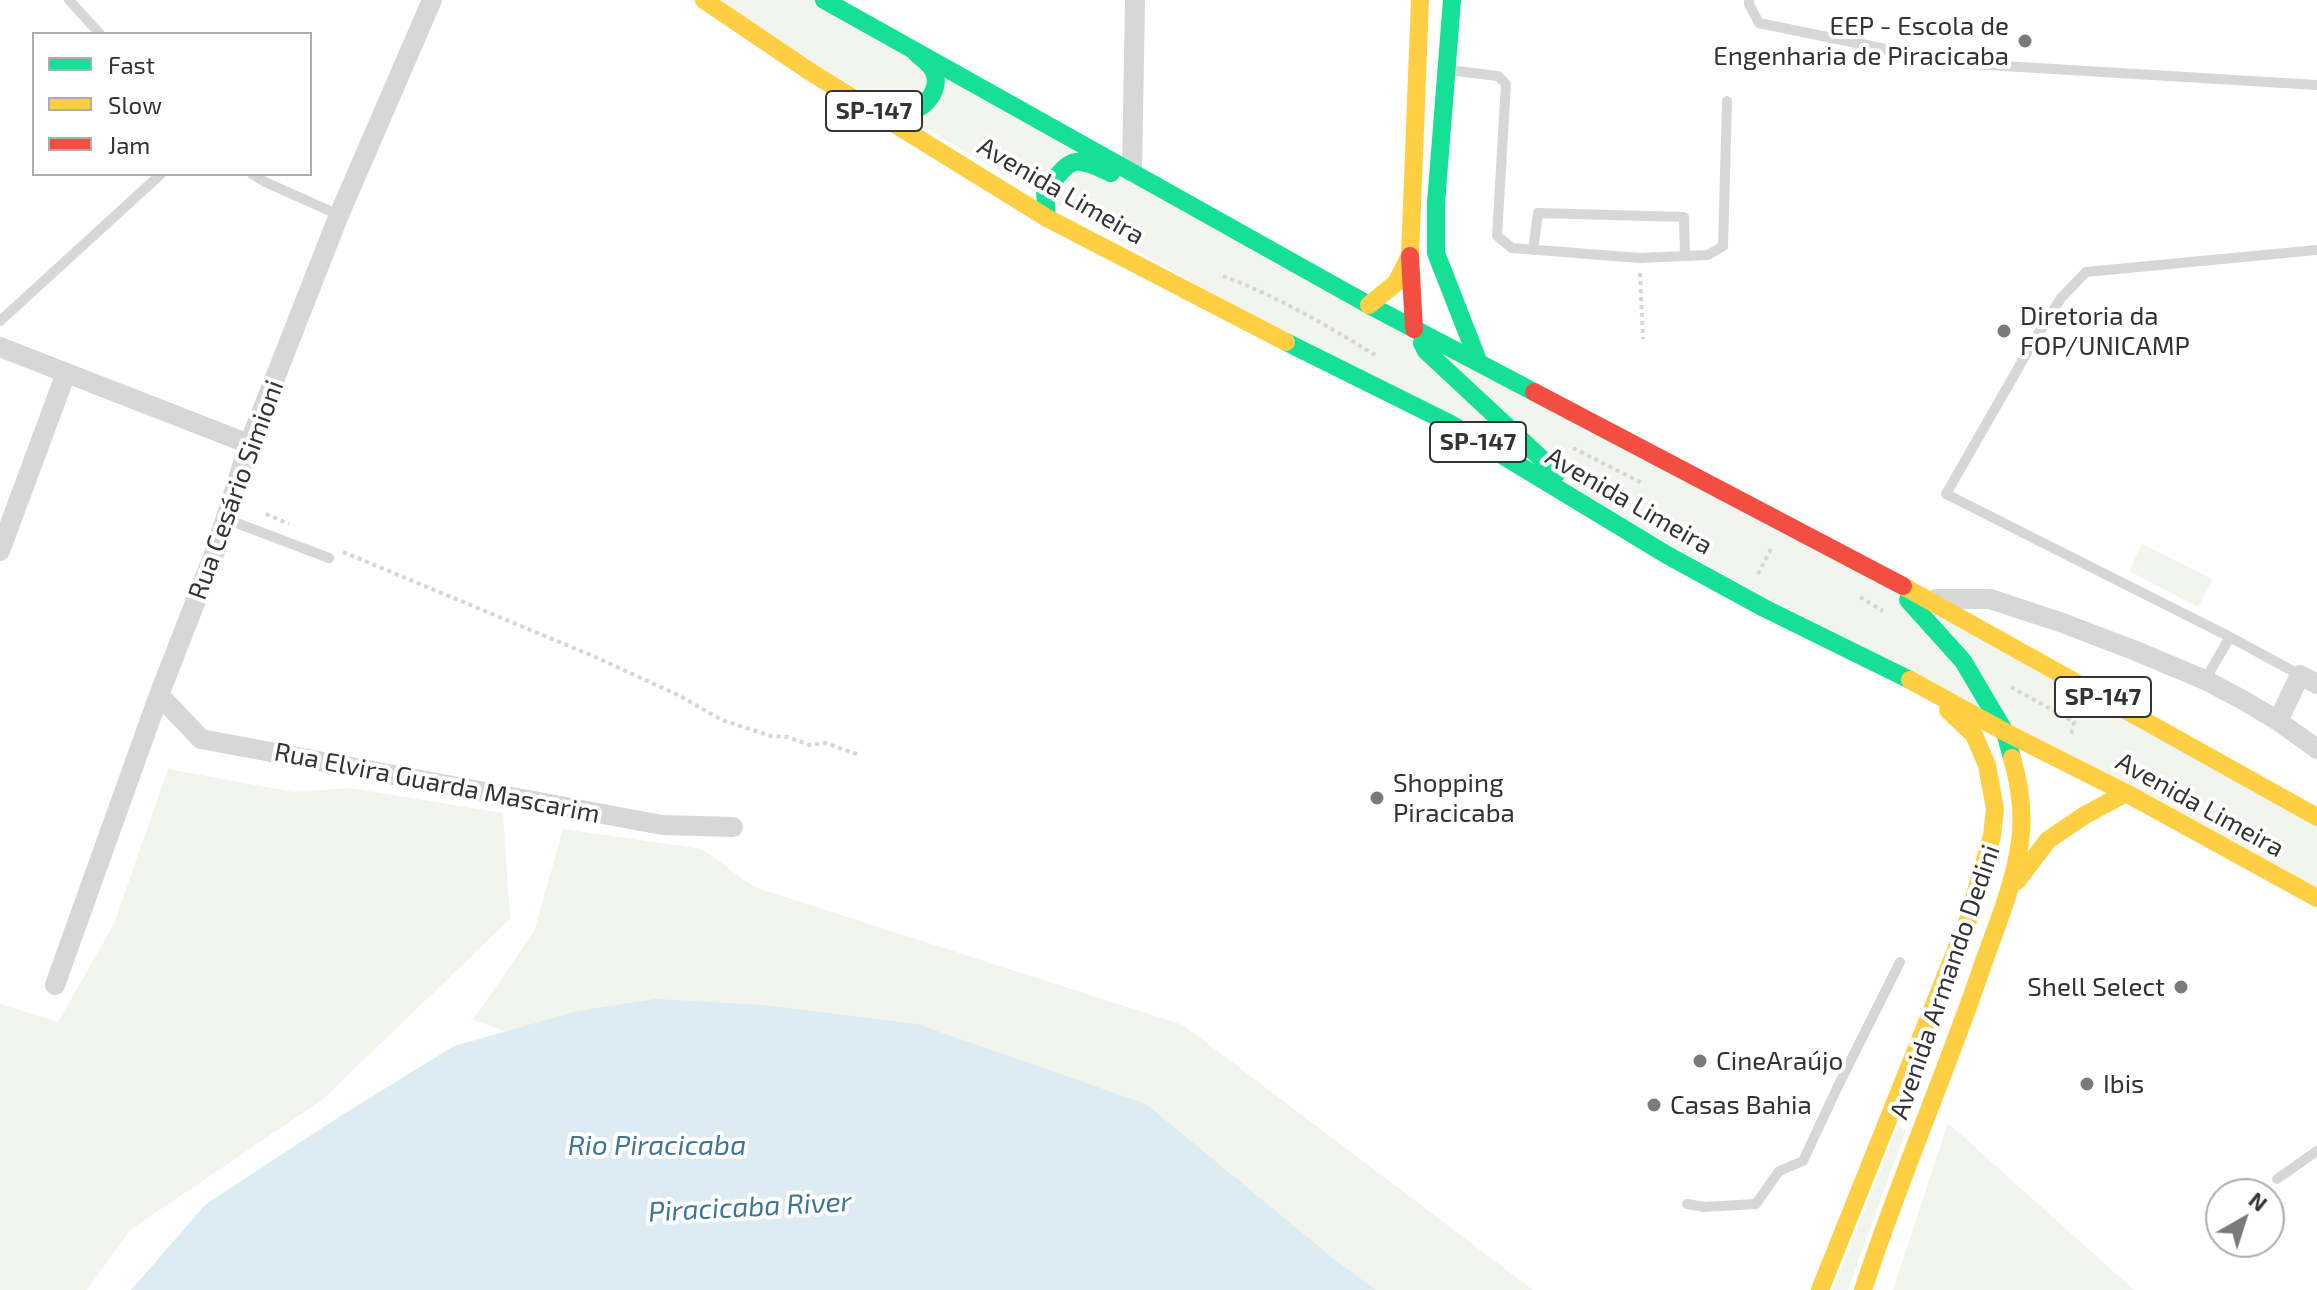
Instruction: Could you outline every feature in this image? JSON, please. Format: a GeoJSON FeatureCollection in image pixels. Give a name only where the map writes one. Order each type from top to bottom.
{"type":"FeatureCollection","features":[{"type":"Feature","properties":{"kind":"main road","name":"Avenida Limeira"},"geometry":{"type":"LineString","coordinates":[[704,0],[809,71],[1047,218],[1369,385],[1449,423],[1606,520],[1746,597],[2126,793],[2290,884]]}},
{"type":"Feature","properties":{"kind":"main road","name":"Avenida Limeira"},"geometry":{"type":"LineString","coordinates":[[824,0],[1213,220],[1927,599],[2317,817]]}},
{"type":"Feature","properties":{"kind":"main road"},"geometry":{"type":"LineString","coordinates":[[1420,0],[1410,256],[1414,329],[1426,351],[1606,520]]}},
{"type":"Feature","properties":{"kind":"main road"},"geometry":{"type":"LineString","coordinates":[[1452,0],[1436,203],[1436,253],[1479,363]]}},
{"type":"Feature","properties":{"kind":"main road"},"geometry":{"type":"LineString","coordinates":[[809,71],[890,107],[910,111],[923,105],[934,92],[936,81],[933,69],[914,51]]}},
{"type":"Feature","properties":{"kind":"main road"},"geometry":{"type":"LineString","coordinates":[[1047,218],[1045,191],[1067,164],[1083,160],[1213,220]]}},
{"type":"Feature","properties":{"kind":"main road"},"geometry":{"type":"LineString","coordinates":[[1369,305],[1396,283],[1410,256]]}},
{"type":"Feature","properties":{"kind":"main road","name":"Avenida Armando Dedini"},"geometry":{"type":"LineString","coordinates":[[1863,1290],[1952,1053],[2007,894],[2020,842],[2021,790],[2005,732],[1963,661],[1888,579]]}},
{"type":"Feature","properties":{"kind":"main road","name":"Avenida Armando Dedini"},"geometry":{"type":"LineString","coordinates":[[1820,1290],[1968,920],[1992,836],[1995,809],[1987,765],[1974,735],[1941,703],[1903,676]]}},
{"type":"Feature","properties":{"kind":"main road"},"geometry":{"type":"LineString","coordinates":[[2007,894],[2048,840],[2126,793]]}},
{"type":"Feature","properties":{"kind":"main road"},"geometry":{"type":"LineString","coordinates":[[2290,884],[2317,890]]}},
{"type":"Feature","properties":{"kind":"main road","name":"SP-147"},"geometry":{"type":"LineString","coordinates":[[2290,884],[2317,898]]}},
{"type":"Feature","properties":{"kind":"street","name":"Rua Cesário Simioni"},"geometry":{"type":"LineString","coordinates":[[55,985],[226,519],[249,444],[339,215],[432,0]]}},
{"type":"Feature","properties":{"kind":"street"},"geometry":{"type":"LineString","coordinates":[[1132,172],[1135,0]]}},
{"type":"Feature","properties":{"kind":"street"},"geometry":{"type":"LineString","coordinates":[[0,347],[249,444]]}},
{"type":"Feature","properties":{"kind":"street"},"geometry":{"type":"LineString","coordinates":[[0,551],[66,373]]}},
{"type":"Feature","properties":{"kind":"street"},"geometry":{"type":"LineString","coordinates":[[1927,599],[1990,599],[2060,622],[2205,680],[2278,721],[2317,749]]}},
{"type":"Feature","properties":{"kind":"street"},"geometry":{"type":"LineString","coordinates":[[2278,721],[2308,680]]}},
{"type":"Feature","properties":{"kind":"street","name":"Rua Elvira Guarda Mascarim"},"geometry":{"type":"LineString","coordinates":[[159,695],[201,739],[662,825],[733,827]]}},
{"type":"Feature","properties":{"kind":"lane"},"geometry":{"type":"LineString","coordinates":[[69,0],[98,32]]}},
{"type":"Feature","properties":{"kind":"lane"},"geometry":{"type":"LineString","coordinates":[[1749,0],[1759,23],[1934,59],[1971,64],[2317,85]]}},
{"type":"Feature","properties":{"kind":"lane"},"geometry":{"type":"LineString","coordinates":[[1446,70],[1498,76],[1506,84],[1497,236],[1512,248],[1640,258],[1708,255],[1723,246],[1727,101]]}},
{"type":"Feature","properties":{"kind":"lane"},"geometry":{"type":"LineString","coordinates":[[0,321],[159,176]]}},
{"type":"Feature","properties":{"kind":"lane"},"geometry":{"type":"LineString","coordinates":[[255,176],[339,215]]}},
{"type":"Feature","properties":{"kind":"lane"},"geometry":{"type":"LineString","coordinates":[[1533,250],[1538,213],[1684,217],[1685,256]]}},
{"type":"Feature","properties":{"kind":"lane"},"geometry":{"type":"LineString","coordinates":[[2308,680],[2230,637],[1946,494],[2036,337],[2061,298],[2086,272],[2317,250]]}},
{"type":"Feature","properties":{"kind":"lane"},"geometry":{"type":"LineString","coordinates":[[226,519],[333,554]]}},
{"type":"Feature","properties":{"kind":"lane"},"geometry":{"type":"LineString","coordinates":[[2205,680],[2230,637]]}},
{"type":"Feature","properties":{"kind":"lane"},"geometry":{"type":"LineString","coordinates":[[1687,1204],[1704,1207],[1756,1204],[1779,1171],[1803,1161],[1900,962]]}},
{"type":"Feature","properties":{"kind":"lane"},"geometry":{"type":"LineString","coordinates":[[2278,1178],[2317,1151]]}},
{"type":"Feature","properties":{"kind":"path"},"geometry":{"type":"LineString","coordinates":[[1640,258],[1643,339]]}},
{"type":"Feature","properties":{"kind":"path"},"geometry":{"type":"LineString","coordinates":[[1566,445],[1649,486]]}},
{"type":"Feature","properties":{"kind":"path"},"geometry":{"type":"LineString","coordinates":[[266,514],[295,527]]}},
{"type":"Feature","properties":{"kind":"path"},"geometry":{"type":"LineString","coordinates":[[1746,597],[1772,547]]}},
{"type":"Feature","properties":{"kind":"path"},"geometry":{"type":"LineString","coordinates":[[333,554],[593,656],[678,695],[722,720],[771,736],[788,737],[809,745],[825,743],[860,755]]}},
{"type":"Feature","properties":{"kind":"path"},"geometry":{"type":"LineString","coordinates":[[1851,592],[1891,615]]}},
{"type":"Feature","properties":{"kind":"path"},"geometry":{"type":"LineString","coordinates":[[2005,684],[2074,722],[2066,762]]}},
{"type":"Feature","properties":{"kind":"shaded area"},"geometry":{"type":"Polygon","coordinates":[[[704,0],[825,0],[2317,817],[2317,890],[1369,385],[704,0]]]}},
{"type":"Feature","properties":{"kind":"shaded area"},"geometry":{"type":"Polygon","coordinates":[[[2142,544],[2213,579],[2198,607],[2129,571],[2142,544]]]}},
{"type":"Feature","properties":{"kind":"shaded area"},"geometry":{"type":"Polygon","coordinates":[[[168,769],[293,792],[349,788],[503,813],[510,919],[322,1100],[130,1230],[87,1290],[0,1290],[0,1004],[58,1022],[114,924],[168,769]]]}},
{"type":"Feature","properties":{"kind":"shaded area"},"geometry":{"type":"Polygon","coordinates":[[[563,829],[702,849],[754,887],[1183,1025],[1533,1290],[1262,1290],[473,1020],[534,932],[563,829]]]}},
{"type":"Feature","properties":{"kind":"shaded area"},"geometry":{"type":"Polygon","coordinates":[[[1948,1123],[2134,1290],[1893,1290],[1948,1123]]]}},
{"type":"Feature","properties":{"kind":"shaded area"},"geometry":{"type":"Polygon","coordinates":[[[1898,1126],[1906,1130],[1848,1290],[1833,1290],[1898,1126]]]}},
{"type":"Feature","properties":{"kind":"water","name":"Rio Piracicaba"},"geometry":{"type":"Polygon","coordinates":[[[655,999],[764,1005],[917,1024],[1146,1104],[1335,1260],[1376,1290],[131,1290],[206,1204],[454,1046],[578,1011],[655,999]]]}},
{"type":"Feature","properties":{"kind":"traffic: fast"},"geometry":{"type":"LineString","coordinates":[[824,0],[1369,305],[1534,392]]}},
{"type":"Feature","properties":{"kind":"traffic: fast"},"geometry":{"type":"LineString","coordinates":[[1452,0],[1436,203],[1436,253],[1479,363]]}},
{"type":"Feature","properties":{"kind":"traffic: fast"},"geometry":{"type":"LineString","coordinates":[[872,99],[904,111],[926,102],[934,91],[936,78],[931,66],[916,53]]}},
{"type":"Feature","properties":{"kind":"traffic: fast"},"geometry":{"type":"LineString","coordinates":[[1047,218],[1045,191],[1067,166],[1073,162],[1088,163],[1111,173]]}},
{"type":"Feature","properties":{"kind":"traffic: fast"},"geometry":{"type":"LineString","coordinates":[[1286,342],[1449,423],[1667,555],[1764,608],[1910,680]]}},
{"type":"Feature","properties":{"kind":"traffic: fast"},"geometry":{"type":"LineString","coordinates":[[1422,343],[1426,351],[1557,473]]}},
{"type":"Feature","properties":{"kind":"traffic: fast"},"geometry":{"type":"LineString","coordinates":[[1908,600],[1963,661],[2005,732],[2012,758]]}},
{"type":"Feature","properties":{"kind":"traffic: slow"},"geometry":{"type":"LineString","coordinates":[[704,0],[809,71],[1047,218],[1286,342]]}},
{"type":"Feature","properties":{"kind":"traffic: slow"},"geometry":{"type":"LineString","coordinates":[[1369,305],[1396,283],[1410,256],[1420,0]]}},
{"type":"Feature","properties":{"kind":"traffic: slow"},"geometry":{"type":"LineString","coordinates":[[1903,586],[2317,817]]}},
{"type":"Feature","properties":{"kind":"traffic: slow"},"geometry":{"type":"LineString","coordinates":[[1910,680],[2317,898]]}},
{"type":"Feature","properties":{"kind":"traffic: slow"},"geometry":{"type":"LineString","coordinates":[[1820,1290],[1968,920],[1992,836],[1995,809],[1987,765],[1974,735],[1948,710]]}},
{"type":"Feature","properties":{"kind":"traffic: slow"},"geometry":{"type":"LineString","coordinates":[[1863,1290],[1967,1010],[2013,875],[2022,821],[2012,758]]}},
{"type":"Feature","properties":{"kind":"traffic: slow"},"geometry":{"type":"LineString","coordinates":[[2017,881],[2048,840],[2126,793]]}},
{"type":"Feature","properties":{"kind":"traffic: jam"},"geometry":{"type":"LineString","coordinates":[[1410,256],[1414,329]]}},
{"type":"Feature","properties":{"kind":"traffic: jam"},"geometry":{"type":"LineString","coordinates":[[1534,392],[1903,586]]}},
{"type":"Feature","properties":{"kind":"place","name":"EEP - Escola de Engenharia de Piracicaba"},"geometry":{"type":"Point","coordinates":[2025,41]}},
{"type":"Feature","properties":{"kind":"place","name":"Diretoria da FOP/UNICAMP"},"geometry":{"type":"Point","coordinates":[2004,331]}},
{"type":"Feature","properties":{"kind":"place","name":"Shopping Piracicaba"},"geometry":{"type":"Point","coordinates":[1377,798]}},
{"type":"Feature","properties":{"kind":"place","name":"Shell Select"},"geometry":{"type":"Point","coordinates":[2181,987]}},
{"type":"Feature","properties":{"kind":"place","name":"CineAraújo"},"geometry":{"type":"Point","coordinates":[1700,1061]}},
{"type":"Feature","properties":{"kind":"place","name":"Ibis"},"geometry":{"type":"Point","coordinates":[2087,1084]}},
{"type":"Feature","properties":{"kind":"place","name":"Casas Bahia"},"geometry":{"type":"Point","coordinates":[1654,1105]}},
{"type":"Feature","properties":{"kind":"water label","name":"Piracicaba River"},"geometry":{"type":"Point","coordinates":[750,1207]}}]}
